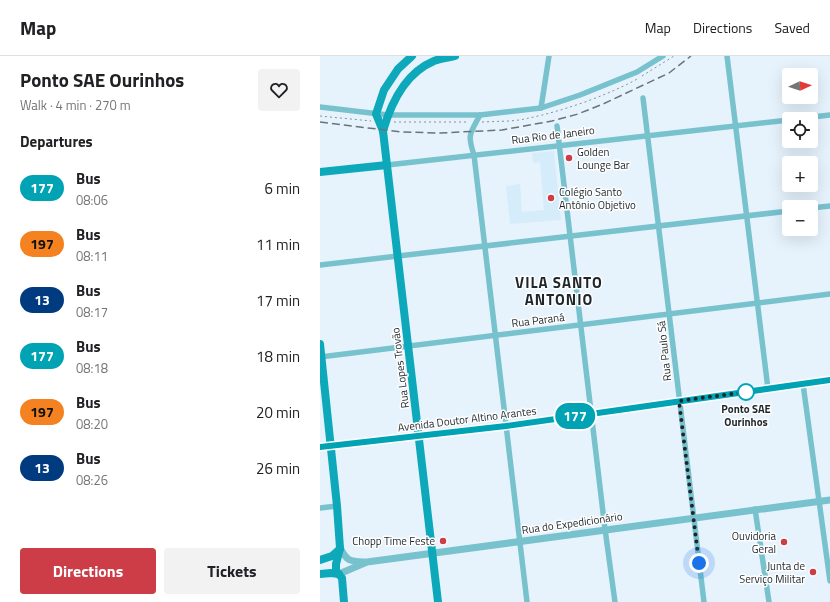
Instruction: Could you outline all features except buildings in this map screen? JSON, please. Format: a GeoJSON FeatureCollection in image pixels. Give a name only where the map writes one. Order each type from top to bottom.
{"type":"FeatureCollection","features":[{"type":"Feature","properties":{"kind":"main road"},"geometry":{"type":"LineString","coordinates":[[383,131],[376,114],[384,90],[398,69],[412,56]]}},
{"type":"Feature","properties":{"kind":"main road"},"geometry":{"type":"LineString","coordinates":[[383,131],[397,94],[409,78],[434,61],[455,56]]}},
{"type":"Feature","properties":{"kind":"main road","name":"Rua Lopes Trovão"},"geometry":{"type":"LineString","coordinates":[[383,131],[438,602]]}},
{"type":"Feature","properties":{"kind":"main road","name":"Rua Rio de Janeiro"},"geometry":{"type":"LineString","coordinates":[[320,172],[387,165]]}},
{"type":"Feature","properties":{"kind":"main road"},"geometry":{"type":"LineString","coordinates":[[320,344],[338,506],[340,548],[336,570],[342,578],[344,602]]}},
{"type":"Feature","properties":{"kind":"main road"},"geometry":{"type":"LineString","coordinates":[[320,560],[332,556],[340,548]]}},
{"type":"Feature","properties":{"kind":"main road","name":"Rua do Expedicionário"},"geometry":{"type":"LineString","coordinates":[[320,574],[339,574]]}},
{"type":"Feature","properties":{"kind":"street"},"geometry":{"type":"LineString","coordinates":[[541,108],[549,56]]}},
{"type":"Feature","properties":{"kind":"street"},"geometry":{"type":"LineString","coordinates":[[320,108],[388,115],[480,115],[541,108],[580,95],[637,72],[663,56]]}},
{"type":"Feature","properties":{"kind":"street"},"geometry":{"type":"LineString","coordinates":[[727,56],[768,389]]}},
{"type":"Feature","properties":{"kind":"street","name":"Rua Paulo Sá"},"geometry":{"type":"LineString","coordinates":[[643,98],[660,226],[679,401],[704,602]]}},
{"type":"Feature","properties":{"kind":"street"},"geometry":{"type":"LineString","coordinates":[[480,115],[470,132],[469,140],[474,155],[527,602]]}},
{"type":"Feature","properties":{"kind":"street"},"geometry":{"type":"LineString","coordinates":[[818,116],[830,115]]}},
{"type":"Feature","properties":{"kind":"street","name":"Rua Rio de Janeiro"},"geometry":{"type":"LineString","coordinates":[[387,165],[782,121]]}},
{"type":"Feature","properties":{"kind":"street"},"geometry":{"type":"LineString","coordinates":[[557,126],[615,602]]}},
{"type":"Feature","properties":{"kind":"street"},"geometry":{"type":"LineString","coordinates":[[818,207],[830,206]]}},
{"type":"Feature","properties":{"kind":"street"},"geometry":{"type":"LineString","coordinates":[[320,265],[782,212]]}},
{"type":"Feature","properties":{"kind":"street","name":"Rua Paraná"},"geometry":{"type":"LineString","coordinates":[[321,357],[830,294]]}},
{"type":"Feature","properties":{"kind":"street","name":"Avenida Doutor Altino Arantes"},"geometry":{"type":"LineString","coordinates":[[320,447],[506,426],[830,380]]}},
{"type":"Feature","properties":{"kind":"street"},"geometry":{"type":"LineString","coordinates":[[803,384],[830,581]]}},
{"type":"Feature","properties":{"kind":"street","name":"Rua do Expedicionário"},"geometry":{"type":"LineString","coordinates":[[339,574],[367,562],[830,500]]}},
{"type":"Feature","properties":{"kind":"street"},"geometry":{"type":"LineString","coordinates":[[320,508],[338,506]]}},
{"type":"Feature","properties":{"kind":"street"},"geometry":{"type":"LineString","coordinates":[[755,509],[769,602]]}},
{"type":"Feature","properties":{"kind":"street"},"geometry":{"type":"LineString","coordinates":[[340,548],[346,558],[352,561],[367,562]]}},
{"type":"Feature","properties":{"kind":"shaded area","name":"Colégio Santo Antônio Objetivo"},"geometry":{"type":"Polygon","coordinates":[[[554,151],[561,220],[510,224],[506,186],[520,184],[522,212],[544,210],[540,162],[533,163],[532,153],[554,151]]]}},
{"type":"Feature","properties":{"kind":"railway"},"geometry":{"type":"LineString","coordinates":[[320,122],[401,132],[440,133],[502,130],[552,121],[578,114],[669,73],[691,56]]}},
{"type":"Feature","properties":{"kind":"bus line","name":"177"},"geometry":{"type":"LineString","coordinates":[[320,447],[506,426],[830,380]]}},
{"type":"Feature","properties":{"kind":"place","name":"Golden Lounge Bar"},"geometry":{"type":"Point","coordinates":[569,158]}},
{"type":"Feature","properties":{"kind":"place","name":"Colégio Santo Antônio Objetivo"},"geometry":{"type":"Point","coordinates":[551,198]}},
{"type":"Feature","properties":{"kind":"place","name":"Ponto SAE Ourinhos"},"geometry":{"type":"Point","coordinates":[746,392]}},
{"type":"Feature","properties":{"kind":"place","name":"Chopp Time Feste"},"geometry":{"type":"Point","coordinates":[443,541]}},
{"type":"Feature","properties":{"kind":"place","name":"Ouvidoria Geral"},"geometry":{"type":"Point","coordinates":[784,542]}},
{"type":"Feature","properties":{"kind":"place","name":"Junta de Serviço Militar"},"geometry":{"type":"Point","coordinates":[813,572]}},
{"type":"Feature","properties":{"kind":"district","name":"VILA SANTO ANTONIO"},"geometry":{"type":"Point","coordinates":[559,290]}},
{"type":"Feature","properties":{"kind":"route"},"geometry":{"type":"LineString","coordinates":[[699,563],[679,401],[746,392]]}}]}
